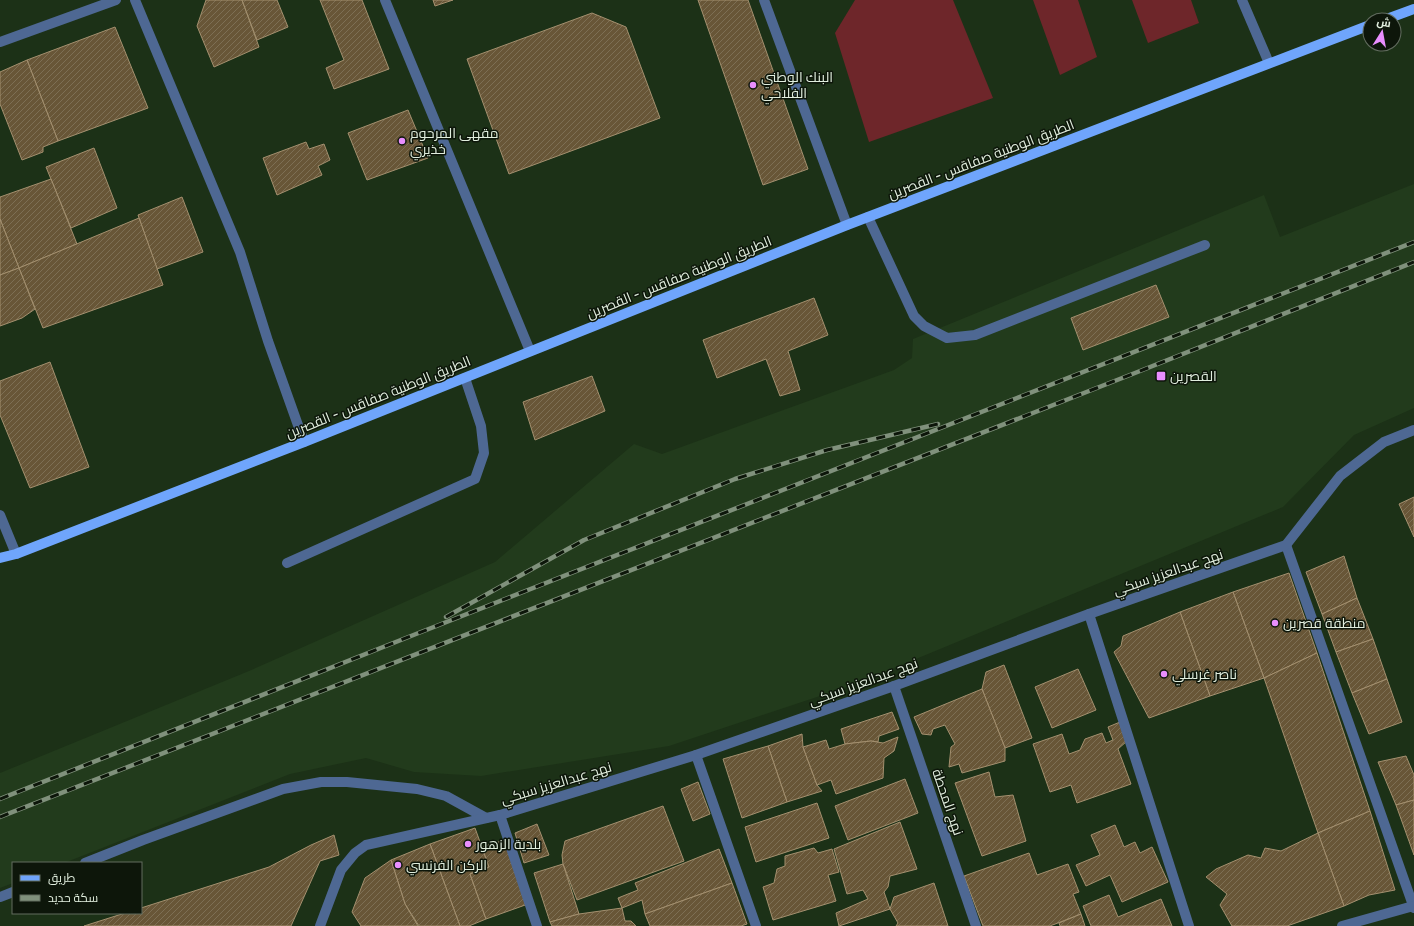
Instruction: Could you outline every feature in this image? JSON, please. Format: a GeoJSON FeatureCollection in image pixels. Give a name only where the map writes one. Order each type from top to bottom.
{"type":"FeatureCollection","features":[{"type":"Feature","properties":{"kind":"main road"},"geometry":{"type":"LineString","coordinates":[[1402,13],[1414,9]]}},
{"type":"Feature","properties":{"kind":"main road","name":"الطريق الوطنية صفاقس - القصرين"},"geometry":{"type":"LineString","coordinates":[[0,558],[16,554],[304,442],[847,225],[1362,28]]}},
{"type":"Feature","properties":{"kind":"street"},"geometry":{"type":"LineString","coordinates":[[0,42],[116,0]]}},
{"type":"Feature","properties":{"kind":"street"},"geometry":{"type":"LineString","coordinates":[[135,0],[240,252],[268,341],[304,442]]}},
{"type":"Feature","properties":{"kind":"street"},"geometry":{"type":"LineString","coordinates":[[385,0],[530,351]]}},
{"type":"Feature","properties":{"kind":"street"},"geometry":{"type":"LineString","coordinates":[[764,0],[847,225]]}},
{"type":"Feature","properties":{"kind":"street"},"geometry":{"type":"LineString","coordinates":[[1242,0],[1269,63]]}},
{"type":"Feature","properties":{"kind":"street"},"geometry":{"type":"LineString","coordinates":[[868,217],[914,316],[924,326],[947,338],[975,334],[1205,245]]}},
{"type":"Feature","properties":{"kind":"street"},"geometry":{"type":"LineString","coordinates":[[287,563],[475,479],[484,453],[481,426],[465,378]]}},
{"type":"Feature","properties":{"kind":"street"},"geometry":{"type":"LineString","coordinates":[[1342,926],[1414,907],[1286,545],[1340,476],[1384,442],[1414,430]]}},
{"type":"Feature","properties":{"kind":"street"},"geometry":{"type":"LineString","coordinates":[[0,515],[16,554]]}},
{"type":"Feature","properties":{"kind":"street","name":"نهج عبدالعزيز سبكي"},"geometry":{"type":"LineString","coordinates":[[321,924],[341,870],[355,853],[366,845],[500,815],[696,755],[894,686],[1089,614],[1286,545]]}},
{"type":"Feature","properties":{"kind":"street"},"geometry":{"type":"LineString","coordinates":[[1089,614],[1189,926]]}},
{"type":"Feature","properties":{"kind":"street","name":"نهج المحطة"},"geometry":{"type":"LineString","coordinates":[[894,686],[976,926]]}},
{"type":"Feature","properties":{"kind":"street"},"geometry":{"type":"LineString","coordinates":[[696,755],[756,926]]}},
{"type":"Feature","properties":{"kind":"street"},"geometry":{"type":"LineString","coordinates":[[88,862],[143,840],[283,789],[321,782],[347,782],[417,789],[446,796],[486,818]]}},
{"type":"Feature","properties":{"kind":"street"},"geometry":{"type":"LineString","coordinates":[[500,815],[536,926]]}},
{"type":"Feature","properties":{"kind":"street"},"geometry":{"type":"LineString","coordinates":[[0,897],[12,892]]}},
{"type":"Feature","properties":{"kind":"shaded area"},"geometry":{"type":"Polygon","coordinates":[[[855,0],[953,0],[993,98],[869,142],[835,33],[855,0]]]}},
{"type":"Feature","properties":{"kind":"shaded area"},"geometry":{"type":"Polygon","coordinates":[[[1033,0],[1078,0],[1097,57],[1060,75],[1033,0]]]}},
{"type":"Feature","properties":{"kind":"shaded area"},"geometry":{"type":"Polygon","coordinates":[[[1132,0],[1191,0],[1199,23],[1148,43],[1132,0]]]}},
{"type":"Feature","properties":{"kind":"shaded area"},"geometry":{"type":"Polygon","coordinates":[[[1414,184],[1414,408],[1354,435],[1283,507],[853,685],[669,746],[481,776],[414,772],[366,758],[290,774],[67,862],[12,862],[12,883],[0,888],[0,773],[249,671],[495,562],[634,444],[662,454],[894,370],[912,358],[913,339],[1264,195],[1280,237],[1414,184]]]}},
{"type":"Feature","properties":{"kind":"building"},"geometry":{"type":"Polygon","coordinates":[[[206,0],[242,0],[259,47],[214,67],[197,26],[206,0]]]}},
{"type":"Feature","properties":{"kind":"building"},"geometry":{"type":"Polygon","coordinates":[[[242,0],[277,0],[288,27],[257,40],[242,0]]]}},
{"type":"Feature","properties":{"kind":"building"},"geometry":{"type":"Polygon","coordinates":[[[320,0],[362,0],[389,69],[334,89],[326,68],[344,60],[320,0]]]}},
{"type":"Feature","properties":{"kind":"building"},"geometry":{"type":"Polygon","coordinates":[[[433,0],[453,0],[435,6],[433,0]]]}},
{"type":"Feature","properties":{"kind":"building","name":"البنك الوطني الفلاحي"},"geometry":{"type":"Polygon","coordinates":[[[698,0],[748,0],[808,169],[763,185],[698,0]]]}},
{"type":"Feature","properties":{"kind":"building"},"geometry":{"type":"Polygon","coordinates":[[[592,13],[626,27],[660,118],[509,174],[467,59],[592,13]]]}},
{"type":"Feature","properties":{"kind":"building"},"geometry":{"type":"Polygon","coordinates":[[[115,27],[148,108],[58,141],[27,60],[115,27]]]}},
{"type":"Feature","properties":{"kind":"building"},"geometry":{"type":"Polygon","coordinates":[[[27,60],[58,141],[43,147],[43,152],[22,160],[0,104],[0,72],[27,60]]]}},
{"type":"Feature","properties":{"kind":"building"},"geometry":{"type":"Polygon","coordinates":[[[408,110],[428,158],[367,180],[348,133],[408,110]]]}},
{"type":"Feature","properties":{"kind":"building"},"geometry":{"type":"Polygon","coordinates":[[[306,142],[309,149],[324,144],[330,160],[318,166],[322,175],[277,195],[263,158],[306,142]]]}},
{"type":"Feature","properties":{"kind":"building"},"geometry":{"type":"Polygon","coordinates":[[[94,148],[117,208],[71,228],[46,167],[94,148]]]}},
{"type":"Feature","properties":{"kind":"building"},"geometry":{"type":"Polygon","coordinates":[[[51,179],[77,244],[19,268],[0,219],[0,197],[51,179]]]}},
{"type":"Feature","properties":{"kind":"building"},"geometry":{"type":"Polygon","coordinates":[[[182,197],[203,252],[157,269],[138,215],[182,197]]]}},
{"type":"Feature","properties":{"kind":"building"},"geometry":{"type":"Polygon","coordinates":[[[139,218],[163,285],[43,328],[19,268],[139,218]]]}},
{"type":"Feature","properties":{"kind":"building"},"geometry":{"type":"Polygon","coordinates":[[[0,219],[19,268],[0,275],[0,219]]]}},
{"type":"Feature","properties":{"kind":"building"},"geometry":{"type":"Polygon","coordinates":[[[19,268],[35,309],[22,318],[0,326],[0,275],[19,268]]]}},
{"type":"Feature","properties":{"kind":"building"},"geometry":{"type":"Polygon","coordinates":[[[1156,285],[1169,317],[1083,350],[1071,318],[1156,285]]]}},
{"type":"Feature","properties":{"kind":"building"},"geometry":{"type":"Polygon","coordinates":[[[814,298],[828,335],[788,351],[800,390],[780,396],[766,359],[717,378],[703,340],[814,298]]]}},
{"type":"Feature","properties":{"kind":"building"},"geometry":{"type":"Polygon","coordinates":[[[50,362],[89,467],[30,488],[0,415],[0,381],[50,362]]]}},
{"type":"Feature","properties":{"kind":"building"},"geometry":{"type":"Polygon","coordinates":[[[592,376],[605,411],[535,440],[523,402],[592,376]]]}},
{"type":"Feature","properties":{"kind":"building"},"geometry":{"type":"Polygon","coordinates":[[[1414,497],[1414,537],[1399,504],[1414,497]]]}},
{"type":"Feature","properties":{"kind":"building"},"geometry":{"type":"Polygon","coordinates":[[[1344,556],[1357,598],[1322,614],[1306,572],[1344,556]]]}},
{"type":"Feature","properties":{"kind":"building","name":"منطقة قصرين"},"geometry":{"type":"Polygon","coordinates":[[[1289,573],[1317,653],[1264,678],[1233,592],[1289,573]]]}},
{"type":"Feature","properties":{"kind":"building"},"geometry":{"type":"Polygon","coordinates":[[[1233,592],[1264,678],[1210,696],[1180,612],[1233,592]]]}},
{"type":"Feature","properties":{"kind":"building"},"geometry":{"type":"Polygon","coordinates":[[[1357,598],[1373,639],[1336,652],[1322,614],[1357,598]]]}},
{"type":"Feature","properties":{"kind":"building","name":"ناصر غرسلي"},"geometry":{"type":"Polygon","coordinates":[[[1180,612],[1210,696],[1149,718],[1114,652],[1121,646],[1123,636],[1180,612]]]}},
{"type":"Feature","properties":{"kind":"building"},"geometry":{"type":"Polygon","coordinates":[[[1373,639],[1387,679],[1352,693],[1336,652],[1373,639]]]}},
{"type":"Feature","properties":{"kind":"building"},"geometry":{"type":"Polygon","coordinates":[[[1317,653],[1370,811],[1318,833],[1264,678],[1317,653]]]}},
{"type":"Feature","properties":{"kind":"building"},"geometry":{"type":"Polygon","coordinates":[[[1004,665],[1032,738],[1005,748],[982,689],[986,672],[1004,665]]]}},
{"type":"Feature","properties":{"kind":"building"},"geometry":{"type":"Polygon","coordinates":[[[1078,669],[1096,710],[1052,728],[1035,687],[1078,669]]]}},
{"type":"Feature","properties":{"kind":"building"},"geometry":{"type":"Polygon","coordinates":[[[1387,679],[1402,722],[1369,734],[1352,693],[1387,679]]]}},
{"type":"Feature","properties":{"kind":"building"},"geometry":{"type":"Polygon","coordinates":[[[982,689],[1005,748],[1005,761],[962,773],[959,764],[949,767],[951,747],[955,744],[945,725],[933,729],[931,735],[922,734],[914,717],[982,689]]]}},
{"type":"Feature","properties":{"kind":"building"},"geometry":{"type":"Polygon","coordinates":[[[892,712],[899,729],[879,736],[878,742],[871,741],[845,744],[841,729],[892,712]]]}},
{"type":"Feature","properties":{"kind":"building"},"geometry":{"type":"Polygon","coordinates":[[[1120,722],[1127,741],[1118,749],[1131,784],[1077,803],[1071,785],[1050,792],[1033,744],[1062,734],[1069,754],[1080,750],[1085,739],[1102,733],[1106,743],[1113,740],[1108,727],[1120,722]]]}},
{"type":"Feature","properties":{"kind":"building"},"geometry":{"type":"Polygon","coordinates":[[[802,734],[803,747],[817,785],[822,791],[787,802],[768,746],[802,734]]]}},
{"type":"Feature","properties":{"kind":"building"},"geometry":{"type":"Polygon","coordinates":[[[898,737],[894,751],[884,758],[883,778],[836,794],[831,780],[817,785],[803,747],[826,740],[829,749],[845,744],[871,741],[883,743],[898,737]]]}},
{"type":"Feature","properties":{"kind":"building"},"geometry":{"type":"Polygon","coordinates":[[[768,746],[787,802],[742,818],[723,759],[768,746]]]}},
{"type":"Feature","properties":{"kind":"building"},"geometry":{"type":"Polygon","coordinates":[[[1406,756],[1414,775],[1414,800],[1396,805],[1378,762],[1406,756]]]}},
{"type":"Feature","properties":{"kind":"building"},"geometry":{"type":"Polygon","coordinates":[[[989,772],[995,797],[1013,795],[1026,841],[982,856],[955,783],[989,772]]]}},
{"type":"Feature","properties":{"kind":"building"},"geometry":{"type":"Polygon","coordinates":[[[905,779],[918,813],[848,840],[835,806],[905,779]]]}},
{"type":"Feature","properties":{"kind":"building"},"geometry":{"type":"Polygon","coordinates":[[[698,782],[710,814],[693,821],[681,789],[698,782]]]}},
{"type":"Feature","properties":{"kind":"building"},"geometry":{"type":"Polygon","coordinates":[[[1414,800],[1414,855],[1396,805],[1414,800]]]}},
{"type":"Feature","properties":{"kind":"building"},"geometry":{"type":"Polygon","coordinates":[[[817,803],[829,838],[756,862],[745,827],[817,803]]]}},
{"type":"Feature","properties":{"kind":"building"},"geometry":{"type":"Polygon","coordinates":[[[663,806],[684,861],[577,900],[563,864],[562,855],[565,841],[663,806]]]}},
{"type":"Feature","properties":{"kind":"building"},"geometry":{"type":"Polygon","coordinates":[[[1370,811],[1395,890],[1369,895],[1344,906],[1318,833],[1370,811]]]}},
{"type":"Feature","properties":{"kind":"building"},"geometry":{"type":"Polygon","coordinates":[[[900,822],[917,869],[890,876],[888,887],[884,892],[890,909],[839,926],[836,913],[868,899],[863,890],[847,894],[834,849],[900,822]]]}},
{"type":"Feature","properties":{"kind":"building"},"geometry":{"type":"Polygon","coordinates":[[[537,824],[549,855],[524,863],[515,833],[537,824]]]}},
{"type":"Feature","properties":{"kind":"building"},"geometry":{"type":"Polygon","coordinates":[[[1115,825],[1124,847],[1135,842],[1140,853],[1152,847],[1168,882],[1122,902],[1110,875],[1086,886],[1076,865],[1100,855],[1091,835],[1115,825]]]}},
{"type":"Feature","properties":{"kind":"building"},"geometry":{"type":"Polygon","coordinates":[[[475,828],[489,867],[470,874],[486,919],[469,926],[460,926],[430,844],[475,828]]]}},
{"type":"Feature","properties":{"kind":"building"},"geometry":{"type":"Polygon","coordinates":[[[1318,833],[1344,906],[1287,926],[1232,926],[1220,905],[1227,894],[1206,877],[1216,869],[1248,855],[1261,858],[1265,848],[1281,851],[1318,833]]]}},
{"type":"Feature","properties":{"kind":"building"},"geometry":{"type":"Polygon","coordinates":[[[334,835],[339,855],[320,861],[291,926],[84,926],[122,914],[142,914],[142,908],[269,867],[334,835]]]}},
{"type":"Feature","properties":{"kind":"building"},"geometry":{"type":"Polygon","coordinates":[[[505,840],[528,904],[486,919],[470,874],[489,867],[482,847],[505,840]]]}},
{"type":"Feature","properties":{"kind":"building"},"geometry":{"type":"Polygon","coordinates":[[[430,844],[460,926],[419,926],[405,904],[391,860],[430,844]]]}},
{"type":"Feature","properties":{"kind":"building"},"geometry":{"type":"Polygon","coordinates":[[[814,848],[818,853],[832,849],[839,872],[828,875],[836,901],[773,920],[763,887],[774,883],[777,869],[785,866],[785,856],[814,848]]]}},
{"type":"Feature","properties":{"kind":"building"},"geometry":{"type":"Polygon","coordinates":[[[719,849],[732,883],[645,914],[642,900],[622,908],[618,898],[638,890],[635,883],[719,849]]]}},
{"type":"Feature","properties":{"kind":"building"},"geometry":{"type":"Polygon","coordinates":[[[1029,853],[1037,875],[1068,864],[1079,892],[1073,894],[1081,914],[1050,926],[983,926],[964,876],[1029,853]]]}},
{"type":"Feature","properties":{"kind":"building"},"geometry":{"type":"Polygon","coordinates":[[[391,860],[405,904],[418,926],[361,926],[352,912],[365,878],[391,860]]]}},
{"type":"Feature","properties":{"kind":"building"},"geometry":{"type":"Polygon","coordinates":[[[563,864],[579,914],[550,922],[534,873],[563,864]]]}},
{"type":"Feature","properties":{"kind":"building"},"geometry":{"type":"Polygon","coordinates":[[[732,883],[747,924],[741,926],[650,926],[645,914],[732,883]]]}},
{"type":"Feature","properties":{"kind":"building"},"geometry":{"type":"Polygon","coordinates":[[[934,883],[948,926],[896,926],[898,923],[890,909],[894,897],[934,883]]]}},
{"type":"Feature","properties":{"kind":"building"},"geometry":{"type":"Polygon","coordinates":[[[1109,895],[1118,917],[1161,899],[1172,926],[1091,926],[1083,906],[1109,895]]]}},
{"type":"Feature","properties":{"kind":"building"},"geometry":{"type":"Polygon","coordinates":[[[622,908],[625,921],[631,921],[636,926],[552,926],[550,922],[579,914],[622,908]]]}},
{"type":"Feature","properties":{"kind":"building"},"geometry":{"type":"Polygon","coordinates":[[[1081,914],[1085,926],[1060,926],[1059,923],[1081,914]]]}},
{"type":"Feature","properties":{"kind":"railway"},"geometry":{"type":"LineString","coordinates":[[0,799],[1414,242]]}},
{"type":"Feature","properties":{"kind":"railway"},"geometry":{"type":"LineString","coordinates":[[0,817],[1135,373],[1414,262]]}},
{"type":"Feature","properties":{"kind":"railway"},"geometry":{"type":"LineString","coordinates":[[446,617],[584,540],[735,479],[827,450],[938,424]]}},
{"type":"Feature","properties":{"kind":"place","name":"البنك الوطني الفلاحي"},"geometry":{"type":"Point","coordinates":[753,85]}},
{"type":"Feature","properties":{"kind":"place","name":"مقهى المرحوم خذيري"},"geometry":{"type":"Point","coordinates":[402,141]}},
{"type":"Feature","properties":{"kind":"place","name":"القصرين"},"geometry":{"type":"Point","coordinates":[1161,376]}},
{"type":"Feature","properties":{"kind":"place","name":"منطقة قصرين"},"geometry":{"type":"Point","coordinates":[1275,623]}},
{"type":"Feature","properties":{"kind":"place","name":"ناصر غرسلي"},"geometry":{"type":"Point","coordinates":[1164,674]}},
{"type":"Feature","properties":{"kind":"place","name":"بلدية الزهور"},"geometry":{"type":"Point","coordinates":[468,844]}},
{"type":"Feature","properties":{"kind":"place","name":"الركن الفرنسي"},"geometry":{"type":"Point","coordinates":[398,865]}}]}
